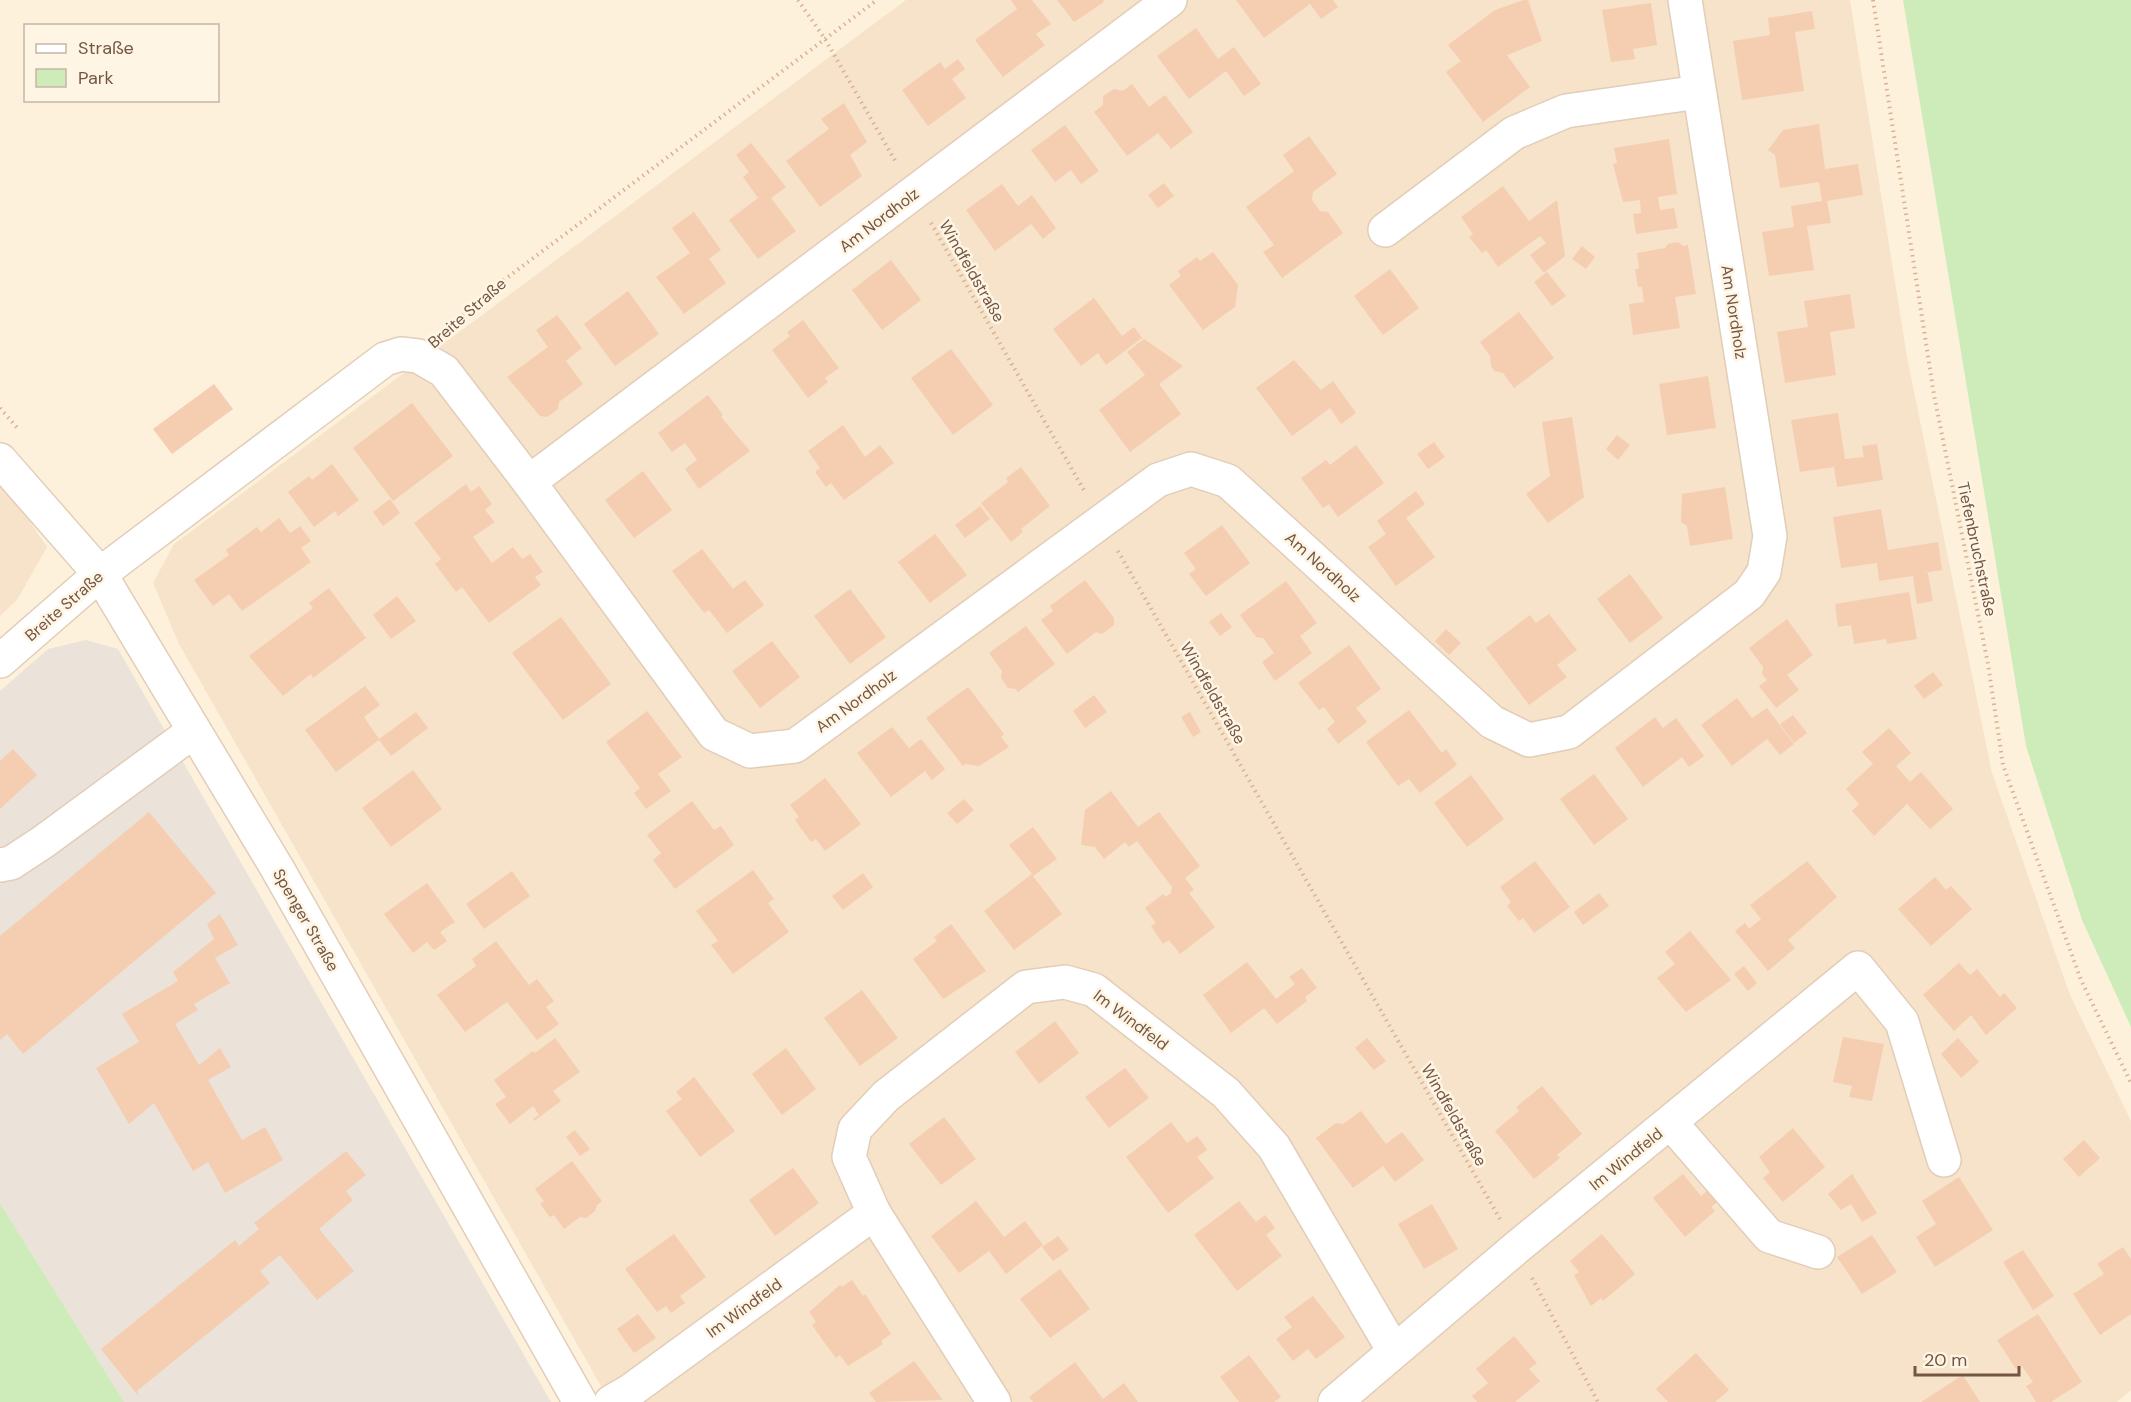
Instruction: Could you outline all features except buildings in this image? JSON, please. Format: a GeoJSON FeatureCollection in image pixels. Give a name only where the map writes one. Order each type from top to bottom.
{"type":"FeatureCollection","features":[{"type":"Feature","properties":{"kind":"street","name":"Am Nordholz"},"geometry":{"type":"LineString","coordinates":[[529,482],[915,194],[1170,0]]}},
{"type":"Feature","properties":{"kind":"street","name":"Am Nordholz"},"geometry":{"type":"LineString","coordinates":[[418,356],[444,371],[529,482],[714,734],[750,752],[795,746],[1158,480],[1191,469],[1228,481],[1492,722],[1529,740],[1569,732],[1749,594],[1764,572],[1770,536],[1685,0]]}},
{"type":"Feature","properties":{"kind":"street"},"geometry":{"type":"LineString","coordinates":[[1385,230],[1514,133],[1566,111],[1700,92]]}},
{"type":"Feature","properties":{"kind":"street","name":"Breite Straße"},"geometry":{"type":"LineString","coordinates":[[0,661],[100,574],[385,359],[401,354],[418,356]]}},
{"type":"Feature","properties":{"kind":"street","name":"Spenger Straße"},"geometry":{"type":"LineString","coordinates":[[0,460],[100,574],[277,868],[580,1402]]}},
{"type":"Feature","properties":{"kind":"street"},"geometry":{"type":"LineString","coordinates":[[0,865],[11,863],[43,842],[194,730]]}},
{"type":"Feature","properties":{"kind":"street","name":"Im Windfeld"},"geometry":{"type":"LineString","coordinates":[[1335,1402],[1516,1248],[1858,968],[1902,1022],[1944,1160]]}},
{"type":"Feature","properties":{"kind":"street","name":"Im Windfeld"},"geometry":{"type":"LineString","coordinates":[[993,1402],[874,1213],[849,1157],[855,1129],[886,1096],[1026,987],[1065,982],[1094,990],[1226,1093],[1274,1147],[1394,1351]]}},
{"type":"Feature","properties":{"kind":"street"},"geometry":{"type":"LineString","coordinates":[[1671,1123],[1769,1236],[1818,1252]]}},
{"type":"Feature","properties":{"kind":"street","name":"Im Windfeld"},"geometry":{"type":"LineString","coordinates":[[612,1402],[874,1213]]}},
{"type":"Feature","properties":{"kind":"path","name":"Windfeldstraße"},"geometry":{"type":"LineString","coordinates":[[798,0],[825,39],[915,194],[1516,1248],[1598,1402]]}},
{"type":"Feature","properties":{"kind":"path","name":"Breite Straße"},"geometry":{"type":"LineString","coordinates":[[418,356],[492,289],[876,0]]}},
{"type":"Feature","properties":{"kind":"path","name":"Tiefenbruchstraße"},"geometry":{"type":"LineString","coordinates":[[1873,0],[1934,395],[1988,664],[2003,765],[2081,980],[2131,1083]]}},
{"type":"Feature","properties":{"kind":"shaded area"},"geometry":{"type":"Polygon","coordinates":[[[906,0],[1850,0],[1907,357],[1992,773],[2070,995],[2131,1121],[2131,1390],[2117,1402],[610,1402],[179,644],[153,583],[174,544],[906,0]]]}},
{"type":"Feature","properties":{"kind":"shaded area"},"geometry":{"type":"Polygon","coordinates":[[[0,478],[47,547],[17,600],[0,616],[0,478]]]}},
{"type":"Feature","properties":{"kind":"shaded area"},"geometry":{"type":"Polygon","coordinates":[[[86,640],[118,649],[551,1402],[124,1402],[0,1203],[0,691],[48,649],[86,640]]]}},
{"type":"Feature","properties":{"kind":"green space"},"geometry":{"type":"Polygon","coordinates":[[[1903,0],[2131,0],[2131,1027],[2082,920],[2026,746],[1903,0]]]}},
{"type":"Feature","properties":{"kind":"green space"},"geometry":{"type":"Polygon","coordinates":[[[0,1203],[124,1402],[0,1402],[0,1203]]]}}]}
